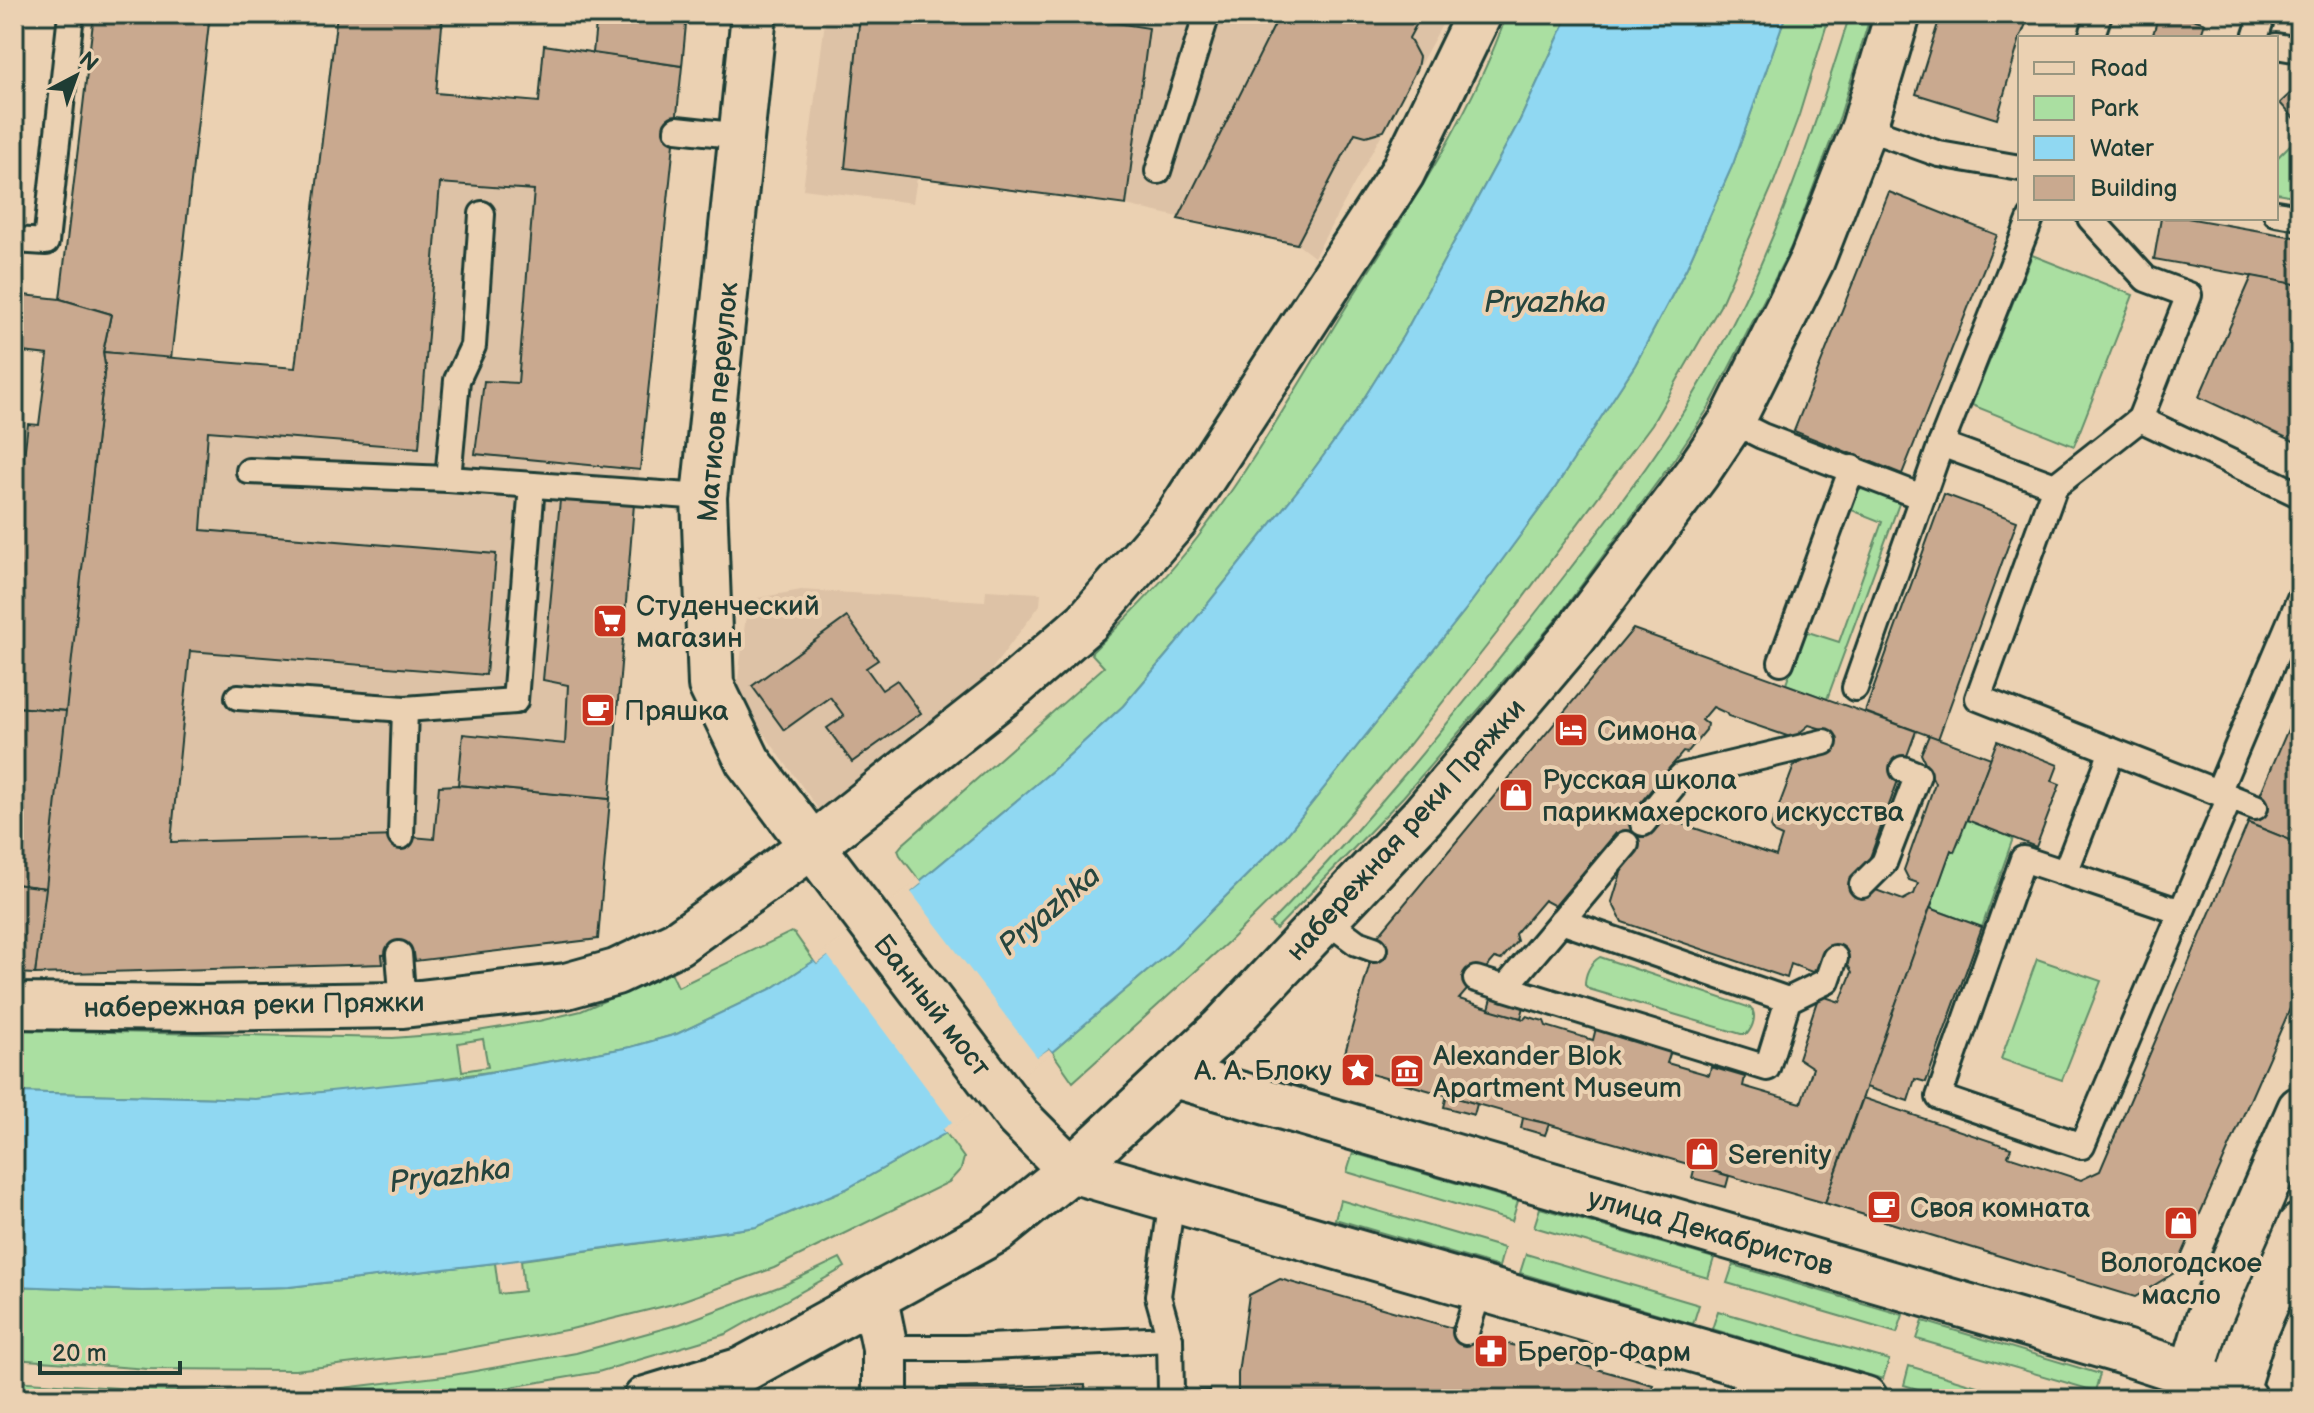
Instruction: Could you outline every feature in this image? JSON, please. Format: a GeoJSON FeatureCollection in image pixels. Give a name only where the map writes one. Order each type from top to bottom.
{"type":"FeatureCollection","features":[{"type":"Feature","properties":{"kind":"main road","name":"Матисов переулок"},"geometry":{"type":"LineString","coordinates":[[754,14],[704,497],[711,685],[748,761],[848,894]]}},
{"type":"Feature","properties":{"kind":"main road","name":"набережная реки Пряжки"},"geometry":{"type":"LineString","coordinates":[[14,1006],[197,1008],[403,1005],[566,986],[616,972],[677,943],[812,846],[1016,684],[1087,622],[1176,519],[1402,173],[1479,14]]}},
{"type":"Feature","properties":{"kind":"main road","name":"набережная реки Пряжки"},"geometry":{"type":"LineString","coordinates":[[646,1399],[742,1370],[997,1230],[1071,1170],[1174,1075],[1326,920],[1480,751],[1574,637],[1697,473],[1732,421],[1812,260],[1864,127],[1898,14]]}},
{"type":"Feature","properties":{"kind":"main road","name":"Банный мост"},"geometry":{"type":"LineString","coordinates":[[848,894],[1018,1117],[1071,1170]]}},
{"type":"Feature","properties":{"kind":"main road","name":"улица Декабристов"},"geometry":{"type":"LineString","coordinates":[[1174,1075],[2188,1386],[2237,1397]]}},
{"type":"Feature","properties":{"kind":"main road"},"geometry":{"type":"LineString","coordinates":[[2188,1386],[2208,1320],[2300,1109]]}},
{"type":"Feature","properties":{"kind":"main road"},"geometry":{"type":"LineString","coordinates":[[1071,1170],[1480,1288],[1747,1383],[1865,1399]]}},
{"type":"Feature","properties":{"kind":"main road"},"geometry":{"type":"LineString","coordinates":[[2237,1397],[2252,1336],[2300,1226]]}},
{"type":"Feature","properties":{"kind":"main road"},"geometry":{"type":"LineString","coordinates":[[875,1299],[885,1348],[885,1399]]}},
{"type":"Feature","properties":{"kind":"lane"},"geometry":{"type":"LineString","coordinates":[[14,240],[46,242],[71,14]]}},
{"type":"Feature","properties":{"kind":"lane"},"geometry":{"type":"LineString","coordinates":[[1158,171],[1207,14]]}},
{"type":"Feature","properties":{"kind":"lane"},"geometry":{"type":"LineString","coordinates":[[2092,36],[2099,14]]}},
{"type":"Feature","properties":{"kind":"lane"},"geometry":{"type":"LineString","coordinates":[[2256,36],[2263,14]]}},
{"type":"Feature","properties":{"kind":"lane"},"geometry":{"type":"LineString","coordinates":[[2278,46],[2300,50]]}},
{"type":"Feature","properties":{"kind":"lane"},"geometry":{"type":"LineString","coordinates":[[1864,127],[1939,154],[2018,168]]}},
{"type":"Feature","properties":{"kind":"lane"},"geometry":{"type":"LineString","coordinates":[[677,129],[742,136]]}},
{"type":"Feature","properties":{"kind":"lane"},"geometry":{"type":"LineString","coordinates":[[2278,213],[2300,217]]}},
{"type":"Feature","properties":{"kind":"lane"},"geometry":{"type":"LineString","coordinates":[[448,479],[457,380],[473,346],[482,214]]}},
{"type":"Feature","properties":{"kind":"lane"},"geometry":{"type":"LineString","coordinates":[[1855,688],[1941,444],[2030,220]]}},
{"type":"Feature","properties":{"kind":"lane"},"geometry":{"type":"LineString","coordinates":[[2092,220],[2146,279],[2189,295],[2140,419],[2055,486],[1978,698],[2255,807]]}},
{"type":"Feature","properties":{"kind":"lane"},"geometry":{"type":"LineString","coordinates":[[2140,419],[2300,495]]}},
{"type":"Feature","properties":{"kind":"lane"},"geometry":{"type":"LineString","coordinates":[[1732,421],[1762,436],[1922,497]]}},
{"type":"Feature","properties":{"kind":"lane"},"geometry":{"type":"LineString","coordinates":[[1941,444],[2055,486]]}},
{"type":"Feature","properties":{"kind":"lane"},"geometry":{"type":"LineString","coordinates":[[1781,662],[1852,468]]}},
{"type":"Feature","properties":{"kind":"lane"},"geometry":{"type":"LineString","coordinates":[[249,471],[448,479],[704,497]]}},
{"type":"Feature","properties":{"kind":"lane"},"geometry":{"type":"LineString","coordinates":[[238,697],[405,709],[515,701],[532,485]]}},
{"type":"Feature","properties":{"kind":"lane"},"geometry":{"type":"LineString","coordinates":[[2181,912],[2023,859],[1939,1097],[2082,1146],[2181,912],[2300,598]]}},
{"type":"Feature","properties":{"kind":"lane"},"geometry":{"type":"LineString","coordinates":[[401,836],[405,709]]}},
{"type":"Feature","properties":{"kind":"lane"},"geometry":{"type":"LineString","coordinates":[[1643,823],[1681,776],[1824,742]]}},
{"type":"Feature","properties":{"kind":"lane"},"geometry":{"type":"LineString","coordinates":[[2065,873],[2112,751]]}},
{"type":"Feature","properties":{"kind":"lane"},"geometry":{"type":"LineString","coordinates":[[1862,885],[1884,863],[1918,775],[1903,769]]}},
{"type":"Feature","properties":{"kind":"lane"},"geometry":{"type":"LineString","coordinates":[[1505,988],[1626,844]]}},
{"type":"Feature","properties":{"kind":"lane"},"geometry":{"type":"LineString","coordinates":[[1326,920],[1357,943],[1374,949]]}},
{"type":"Feature","properties":{"kind":"lane"},"geometry":{"type":"LineString","coordinates":[[1561,921],[1788,1000],[1827,981],[1835,958]]}},
{"type":"Feature","properties":{"kind":"lane"},"geometry":{"type":"LineString","coordinates":[[399,954],[403,1005]]}},
{"type":"Feature","properties":{"kind":"lane"},"geometry":{"type":"LineString","coordinates":[[1476,979],[1767,1068],[1788,1000]]}},
{"type":"Feature","properties":{"kind":"lane"},"geometry":{"type":"LineString","coordinates":[[1171,1391],[1170,1339],[1158,1296],[1172,1200]]}},
{"type":"Feature","properties":{"kind":"lane"},"geometry":{"type":"LineString","coordinates":[[1466,1332],[1480,1288]]}},
{"type":"Feature","properties":{"kind":"lane"},"geometry":{"type":"LineString","coordinates":[[885,1348],[965,1348],[1170,1339]]}},
{"type":"Feature","properties":{"kind":"shaded area"},"geometry":{"type":"Polygon","coordinates":[[[337,14],[443,14],[437,93],[539,101],[544,45],[593,53],[640,470],[634,504],[598,939],[383,964],[14,973],[14,884],[171,359],[295,368],[337,14]]]}},
{"type":"Feature","properties":{"kind":"shaded area"},"geometry":{"type":"Polygon","coordinates":[[[826,14],[1448,14],[1314,257],[1297,244],[1126,205],[917,178],[913,203],[803,189],[826,14]]]}},
{"type":"Feature","properties":{"kind":"shaded area"},"geometry":{"type":"Polygon","coordinates":[[[801,590],[985,601],[986,590],[1041,593],[1040,605],[949,726],[824,817],[736,695],[748,600],[801,590]]]}},
{"type":"Feature","properties":{"kind":"green space"},"geometry":{"type":"Polygon","coordinates":[[[1507,14],[1569,14],[1520,120],[1403,336],[1354,414],[1305,481],[1123,706],[1052,771],[920,881],[898,850],[1104,667],[1091,653],[1173,568],[1240,479],[1438,160],[1476,88],[1507,14]]]}},
{"type":"Feature","properties":{"kind":"green space"},"geometry":{"type":"Polygon","coordinates":[[[1786,14],[1830,14],[1799,115],[1774,182],[1720,306],[1652,424],[1497,633],[1409,745],[1312,859],[1228,942],[1073,1082],[1052,1052],[1172,950],[1285,837],[1466,609],[1553,491],[1635,365],[1687,267],[1733,164],[1786,14]]]}},
{"type":"Feature","properties":{"kind":"green space"},"geometry":{"type":"Polygon","coordinates":[[[1850,14],[1871,14],[1840,116],[1791,247],[1709,407],[1555,621],[1403,797],[1276,929],[1270,923],[1378,806],[1545,601],[1646,468],[1683,412],[1724,340],[1767,249],[1820,109],[1850,14]]]}},
{"type":"Feature","properties":{"kind":"green space"},"geometry":{"type":"Polygon","coordinates":[[[2300,135],[2300,197],[2278,193],[2278,157],[2300,135]]]}},
{"type":"Feature","properties":{"kind":"green space"},"geometry":{"type":"Polygon","coordinates":[[[2032,255],[2133,295],[2074,446],[1972,405],[2032,255]]]}},
{"type":"Feature","properties":{"kind":"green space"},"geometry":{"type":"Polygon","coordinates":[[[1858,484],[1900,501],[1827,699],[1786,684],[1805,631],[1839,642],[1882,522],[1849,509],[1858,484]]]}},
{"type":"Feature","properties":{"kind":"green space"},"geometry":{"type":"Polygon","coordinates":[[[1967,820],[2013,838],[1982,927],[1930,908],[1951,850],[1955,851],[1967,820]]]}},
{"type":"Feature","properties":{"kind":"green space"},"geometry":{"type":"Polygon","coordinates":[[[791,932],[814,961],[773,988],[677,1034],[631,1047],[489,1072],[398,1085],[255,1099],[14,1092],[14,1030],[393,1038],[471,1032],[539,1021],[581,1011],[671,972],[678,987],[791,932]],[[483,1039],[458,1043],[462,1071],[488,1067],[483,1039]]]}},
{"type":"Feature","properties":{"kind":"green space"},"geometry":{"type":"Polygon","coordinates":[[[1600,957],[1751,1008],[1754,1017],[1751,1028],[1747,1034],[1741,1034],[1589,989],[1585,985],[1587,973],[1600,957]]]}},
{"type":"Feature","properties":{"kind":"green space"},"geometry":{"type":"Polygon","coordinates":[[[2037,959],[2101,981],[2062,1080],[2001,1059],[2037,959]]]}},
{"type":"Feature","properties":{"kind":"green space"},"geometry":{"type":"Polygon","coordinates":[[[946,1133],[964,1158],[961,1169],[949,1182],[774,1268],[673,1304],[571,1329],[448,1352],[295,1370],[148,1369],[14,1359],[14,1286],[142,1291],[289,1287],[495,1263],[499,1294],[524,1291],[521,1260],[756,1227],[846,1189],[946,1133]]]}},
{"type":"Feature","properties":{"kind":"green space"},"geometry":{"type":"Polygon","coordinates":[[[1353,1153],[1518,1201],[1512,1221],[1347,1172],[1353,1153]]]}},
{"type":"Feature","properties":{"kind":"green space"},"geometry":{"type":"Polygon","coordinates":[[[1340,1200],[1504,1248],[1499,1267],[1335,1219],[1340,1200]]]}},
{"type":"Feature","properties":{"kind":"green space"},"geometry":{"type":"Polygon","coordinates":[[[1540,1208],[1714,1258],[1708,1278],[1534,1227],[1540,1208]]]}},
{"type":"Feature","properties":{"kind":"green space"},"geometry":{"type":"Polygon","coordinates":[[[1526,1254],[1699,1305],[1693,1324],[1520,1273],[1526,1254]]]}},
{"type":"Feature","properties":{"kind":"green space"},"geometry":{"type":"Polygon","coordinates":[[[840,1258],[845,1267],[726,1334],[598,1372],[441,1399],[14,1399],[14,1381],[148,1390],[291,1394],[453,1375],[576,1353],[680,1324],[784,1285],[840,1258]]]}},
{"type":"Feature","properties":{"kind":"green space"},"geometry":{"type":"Polygon","coordinates":[[[1733,1265],[1903,1315],[1897,1333],[1727,1283],[1733,1265]]]}},
{"type":"Feature","properties":{"kind":"green space"},"geometry":{"type":"Polygon","coordinates":[[[1718,1311],[1889,1360],[1883,1379],[1712,1329],[1718,1311]]]}},
{"type":"Feature","properties":{"kind":"green space"},"geometry":{"type":"Polygon","coordinates":[[[1923,1321],[2100,1374],[2095,1391],[1917,1339],[1923,1321]]]}},
{"type":"Feature","properties":{"kind":"green space"},"geometry":{"type":"Polygon","coordinates":[[[1909,1366],[2021,1399],[1951,1399],[1904,1385],[1909,1366]]]}},
{"type":"Feature","properties":{"kind":"water","name":"Pryazhka"},"geometry":{"type":"Polygon","coordinates":[[[1569,14],[1786,14],[1733,164],[1687,267],[1635,365],[1553,491],[1466,609],[1285,837],[1172,950],[1052,1052],[1049,1049],[944,1130],[946,1133],[846,1189],[756,1227],[495,1263],[289,1287],[142,1291],[14,1286],[14,1092],[255,1099],[463,1077],[631,1047],[677,1034],[773,988],[814,961],[817,964],[921,884],[920,881],[1052,771],[1123,706],[1305,481],[1354,414],[1403,336],[1520,120],[1569,14]]]}},
{"type":"Feature","properties":{"kind":"pier"},"geometry":{"type":"Polygon","coordinates":[[[917,877],[922,883],[911,892],[1037,1057],[1049,1049],[1054,1055],[1048,1054],[955,1125],[948,1136],[943,1129],[952,1122],[828,956],[817,964],[812,957],[817,958],[916,882],[917,877]]]}},
{"type":"Feature","properties":{"kind":"building"},"geometry":{"type":"Polygon","coordinates":[[[94,14],[210,14],[171,359],[103,352],[111,314],[60,299],[94,14]]]}},
{"type":"Feature","properties":{"kind":"building"},"geometry":{"type":"Polygon","coordinates":[[[337,14],[443,14],[436,93],[539,102],[544,45],[682,66],[640,470],[475,454],[484,381],[518,383],[534,190],[440,183],[419,448],[208,431],[201,530],[496,554],[486,675],[190,651],[171,842],[401,836],[434,839],[439,786],[458,785],[610,799],[598,939],[415,961],[414,953],[382,955],[383,964],[35,974],[105,365],[103,352],[295,368],[337,14]]]}},
{"type":"Feature","properties":{"kind":"building"},"geometry":{"type":"Polygon","coordinates":[[[597,14],[687,14],[682,66],[593,53],[597,14]]]}},
{"type":"Feature","properties":{"kind":"building"},"geometry":{"type":"Polygon","coordinates":[[[860,14],[1059,14],[1149,28],[1126,205],[845,168],[860,14]]]}},
{"type":"Feature","properties":{"kind":"building"},"geometry":{"type":"Polygon","coordinates":[[[1280,14],[1422,14],[1409,38],[1419,57],[1417,68],[1384,131],[1366,136],[1355,133],[1297,244],[1178,219],[1280,14]]]}},
{"type":"Feature","properties":{"kind":"building"},"geometry":{"type":"Polygon","coordinates":[[[1941,14],[2030,14],[2021,36],[2018,36],[1997,119],[1916,94],[1941,14]]]}},
{"type":"Feature","properties":{"kind":"building"},"geometry":{"type":"Polygon","coordinates":[[[2159,14],[2177,14],[2205,23],[2201,36],[2153,36],[2159,14]]]}},
{"type":"Feature","properties":{"kind":"building"},"geometry":{"type":"Polygon","coordinates":[[[2300,84],[2300,125],[2280,103],[2300,84]]]}},
{"type":"Feature","properties":{"kind":"building"},"geometry":{"type":"Polygon","coordinates":[[[1889,192],[1997,235],[1902,474],[1794,431],[1889,192]]]}},
{"type":"Feature","properties":{"kind":"building"},"geometry":{"type":"Polygon","coordinates":[[[2161,220],[2198,220],[2300,238],[2300,285],[2154,259],[2161,220]]]}},
{"type":"Feature","properties":{"kind":"building"},"geometry":{"type":"Polygon","coordinates":[[[2252,276],[2300,285],[2300,444],[2199,397],[2252,276]]]}},
{"type":"Feature","properties":{"kind":"building"},"geometry":{"type":"Polygon","coordinates":[[[14,294],[60,299],[111,314],[103,352],[105,365],[66,711],[14,707],[14,538],[28,424],[39,425],[48,355],[14,351],[14,294]]]}},
{"type":"Feature","properties":{"kind":"building"},"geometry":{"type":"Polygon","coordinates":[[[1944,494],[2017,521],[1938,739],[1865,712],[1944,494]]]}},
{"type":"Feature","properties":{"kind":"building"},"geometry":{"type":"Polygon","coordinates":[[[560,500],[634,504],[610,799],[458,785],[463,734],[565,744],[568,685],[543,680],[560,500]]]}},
{"type":"Feature","properties":{"kind":"building"},"geometry":{"type":"Polygon","coordinates":[[[847,617],[878,660],[866,668],[882,690],[897,680],[921,713],[852,762],[827,728],[844,716],[830,697],[784,730],[752,686],[847,617]]]}},
{"type":"Feature","properties":{"kind":"building"},"geometry":{"type":"Polygon","coordinates":[[[1633,629],[1916,731],[1868,863],[1861,867],[1856,883],[1903,900],[1914,894],[1918,883],[1909,880],[1904,870],[1935,783],[1921,754],[1929,735],[1991,758],[1954,852],[1951,850],[1825,1203],[1350,1068],[1343,1060],[1377,937],[1633,629]],[[1713,707],[1702,720],[1707,724],[1706,730],[1641,802],[1643,832],[1653,832],[1665,818],[1776,856],[1782,837],[1775,834],[1771,827],[1794,766],[1820,752],[1829,731],[1809,725],[1793,738],[1728,716],[1713,707]],[[1616,833],[1555,906],[1544,900],[1515,934],[1517,941],[1501,960],[1495,958],[1459,999],[1524,1019],[1527,1016],[1544,1021],[1546,1026],[1593,1040],[1596,1028],[1671,1051],[1667,1063],[1709,1075],[1711,1067],[1745,1077],[1743,1086],[1801,1103],[1813,1068],[1798,1058],[1819,995],[1840,1002],[1852,972],[1846,962],[1821,966],[1812,972],[1791,964],[1787,978],[1622,922],[1612,902],[1623,866],[1626,835],[1616,833]]]}},
{"type":"Feature","properties":{"kind":"building"},"geometry":{"type":"Polygon","coordinates":[[[2300,701],[2300,844],[2248,823],[2300,701]]]}},
{"type":"Feature","properties":{"kind":"building"},"geometry":{"type":"Polygon","coordinates":[[[14,707],[66,711],[46,888],[14,884],[14,707]]]}},
{"type":"Feature","properties":{"kind":"building"},"geometry":{"type":"Polygon","coordinates":[[[1997,741],[2058,765],[2052,781],[2060,784],[2036,847],[1967,820],[1997,741]]]}},
{"type":"Feature","properties":{"kind":"building"},"geometry":{"type":"Polygon","coordinates":[[[2248,823],[2300,844],[2300,986],[2174,1273],[2135,1297],[1825,1203],[1863,1098],[2011,1148],[2008,1156],[2081,1180],[2100,1171],[2248,823]]]}},
{"type":"Feature","properties":{"kind":"building"},"geometry":{"type":"Polygon","coordinates":[[[14,884],[46,888],[35,974],[14,973],[14,884]]]}},
{"type":"Feature","properties":{"kind":"building"},"geometry":{"type":"Polygon","coordinates":[[[1930,908],[1982,927],[1926,1082],[1915,1079],[1908,1101],[1866,1087],[1930,908]]]}},
{"type":"Feature","properties":{"kind":"building"},"geometry":{"type":"Polygon","coordinates":[[[1492,998],[1524,1007],[1521,1018],[1489,1009],[1492,998]]]}},
{"type":"Feature","properties":{"kind":"building"},"geometry":{"type":"Polygon","coordinates":[[[1447,1095],[1477,1104],[1474,1115],[1444,1107],[1447,1095]]]}},
{"type":"Feature","properties":{"kind":"building"},"geometry":{"type":"Polygon","coordinates":[[[1523,1118],[1549,1124],[1545,1135],[1521,1128],[1523,1118]]]}},
{"type":"Feature","properties":{"kind":"building"},"geometry":{"type":"Polygon","coordinates":[[[1695,1166],[1729,1176],[1726,1187],[1692,1178],[1695,1166]]]}},
{"type":"Feature","properties":{"kind":"building"},"geometry":{"type":"Polygon","coordinates":[[[1280,1279],[1653,1385],[1649,1399],[1306,1399],[1287,1393],[1287,1399],[1238,1399],[1238,1373],[1249,1295],[1280,1279]]]}},
{"type":"Feature","properties":{"kind":"building"},"geometry":{"type":"Polygon","coordinates":[[[1085,1385],[1085,1394],[1210,1390],[1210,1396],[1238,1399],[939,1399],[940,1388],[1085,1385]]]}},
{"type":"Feature","properties":{"kind":"place","name":"Студенческий магазин"},"geometry":{"type":"Point","coordinates":[610,621]}},
{"type":"Feature","properties":{"kind":"place","name":"Пряшка"},"geometry":{"type":"Point","coordinates":[598,710]}},
{"type":"Feature","properties":{"kind":"place","name":"Симона"},"geometry":{"type":"Point","coordinates":[1571,730]}},
{"type":"Feature","properties":{"kind":"place","name":"Русская школа парикмахерского искусства"},"geometry":{"type":"Point","coordinates":[1516,795]}},
{"type":"Feature","properties":{"kind":"place","name":"А. А. Блоку"},"geometry":{"type":"Point","coordinates":[1358,1070]}},
{"type":"Feature","properties":{"kind":"place","name":"Alexander Blok Apartment Museum"},"geometry":{"type":"Point","coordinates":[1407,1071]}},
{"type":"Feature","properties":{"kind":"place","name":"Serenity"},"geometry":{"type":"Point","coordinates":[1702,1154]}},
{"type":"Feature","properties":{"kind":"place","name":"Своя комната"},"geometry":{"type":"Point","coordinates":[1884,1207]}},
{"type":"Feature","properties":{"kind":"place","name":"Вологодское масло"},"geometry":{"type":"Point","coordinates":[2181,1223]}},
{"type":"Feature","properties":{"kind":"place","name":"Брегор-Фарм"},"geometry":{"type":"Point","coordinates":[1491,1351]}}]}
